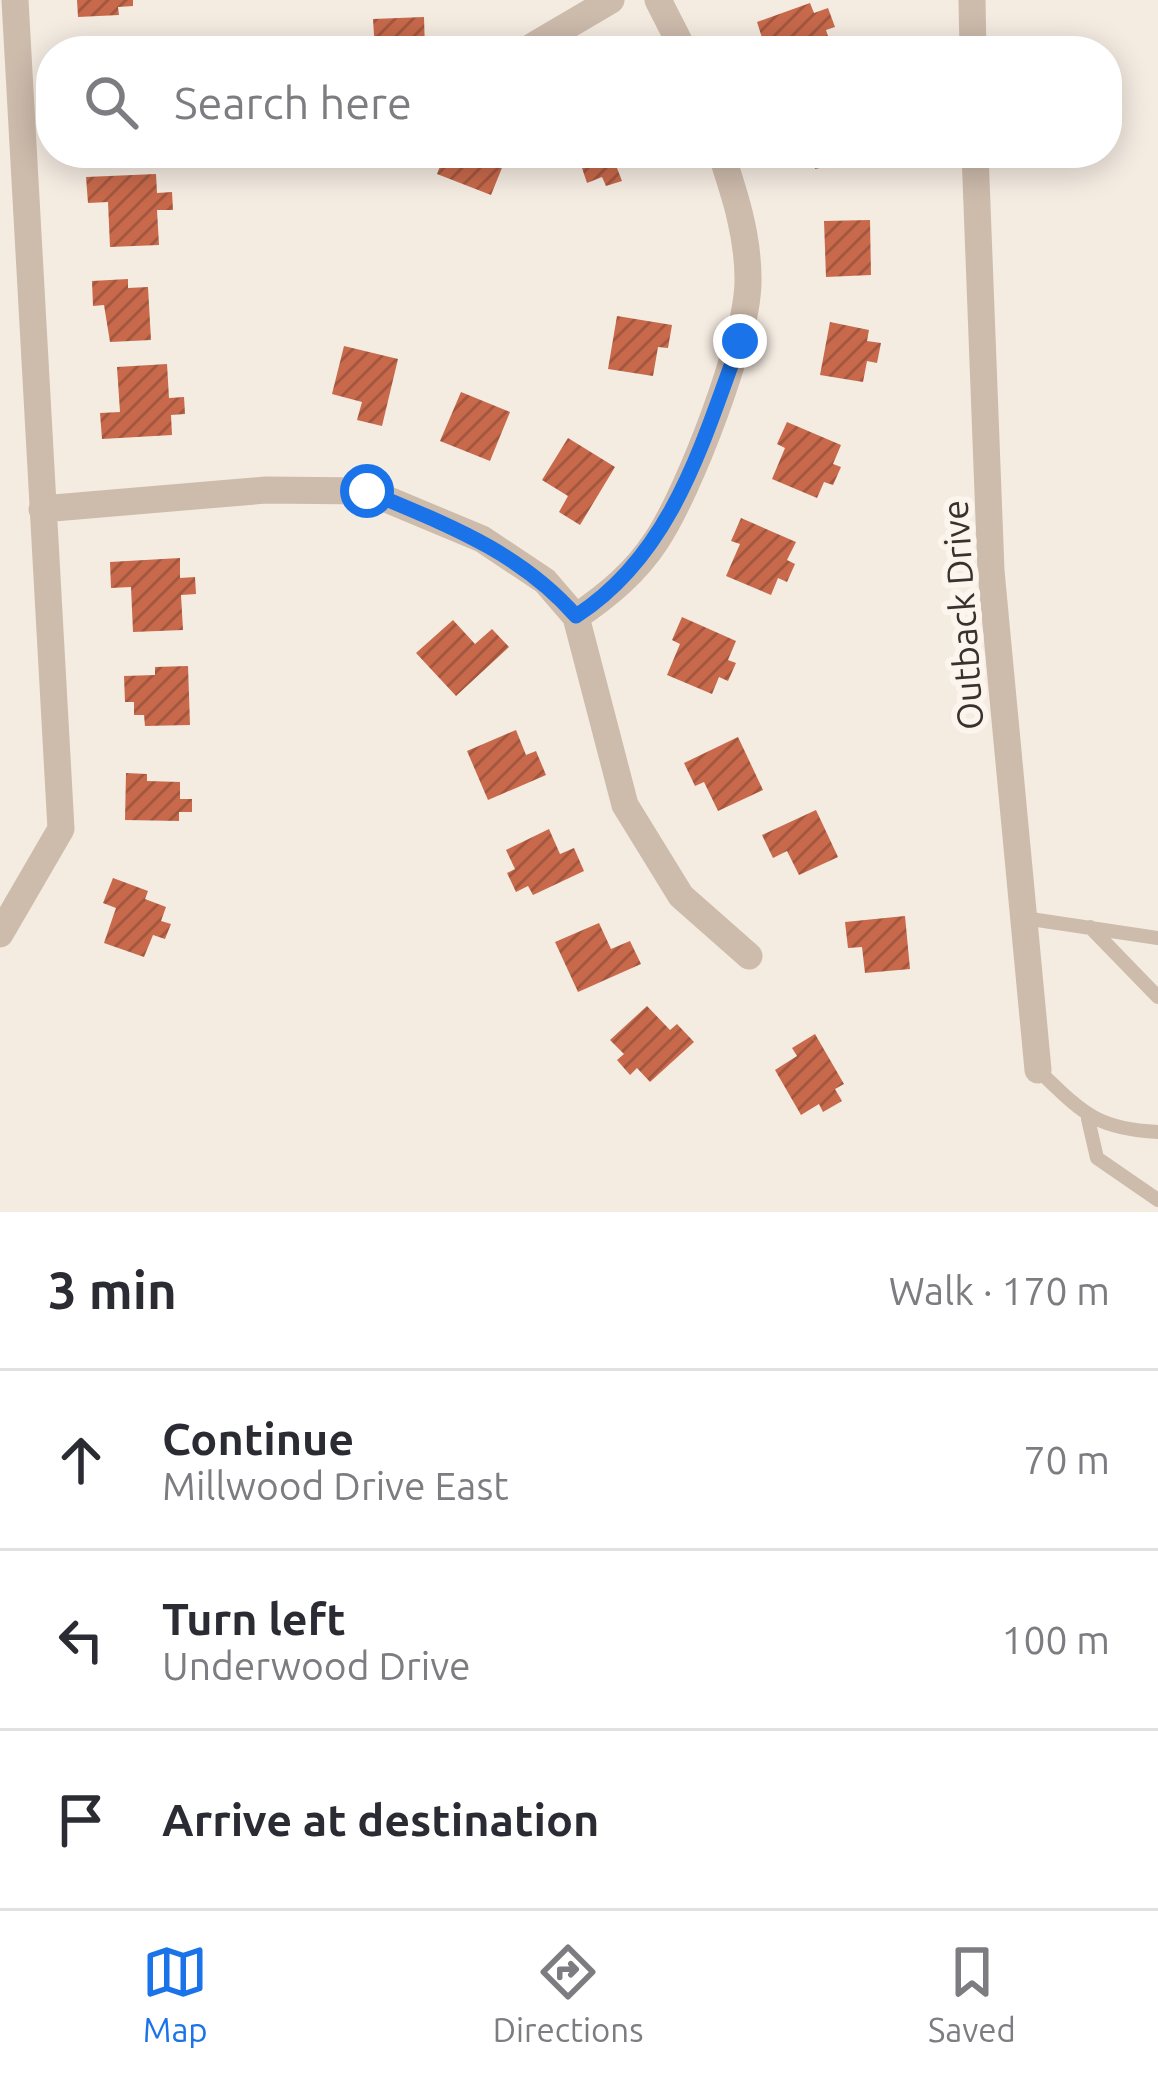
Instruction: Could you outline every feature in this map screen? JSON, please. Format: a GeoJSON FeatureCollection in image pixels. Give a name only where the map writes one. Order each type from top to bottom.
{"type":"FeatureCollection","features":[{"type":"Feature","properties":{"kind":"street"},"geometry":{"type":"LineString","coordinates":[[0,934],[61,829],[15,0]]}},
{"type":"Feature","properties":{"kind":"street"},"geometry":{"type":"LineString","coordinates":[[550,36],[611,0]]}},
{"type":"Feature","properties":{"kind":"street"},"geometry":{"type":"LineString","coordinates":[[658,0],[676,36]]}},
{"type":"Feature","properties":{"kind":"street"},"geometry":{"type":"LineString","coordinates":[[972,0],[973,36]]}},
{"type":"Feature","properties":{"kind":"street"},"geometry":{"type":"LineString","coordinates":[[576,616],[616,590],[658,539],[740,341],[748,281],[742,214],[726,168]]}},
{"type":"Feature","properties":{"kind":"street","name":"Outback Drive"},"geometry":{"type":"LineString","coordinates":[[976,168],[991,571],[1038,1070]]}},
{"type":"Feature","properties":{"kind":"street"},"geometry":{"type":"LineString","coordinates":[[42,509],[266,490],[367,491],[482,539],[545,581],[576,616],[625,805],[681,896],[748,956]]}},
{"type":"Feature","properties":{"kind":"lane"},"geometry":{"type":"LineString","coordinates":[[1024,918],[1158,938]]}},
{"type":"Feature","properties":{"kind":"lane"},"geometry":{"type":"LineString","coordinates":[[1090,928],[1158,997]]}},
{"type":"Feature","properties":{"kind":"lane"},"geometry":{"type":"LineString","coordinates":[[1038,1070],[1088,1119],[1120,1130],[1158,1132]]}},
{"type":"Feature","properties":{"kind":"lane"},"geometry":{"type":"LineString","coordinates":[[1088,1119],[1097,1159],[1158,1200]]}},
{"type":"Feature","properties":{"kind":"building"},"geometry":{"type":"Polygon","coordinates":[[[77,0],[133,0],[133,6],[118,7],[119,15],[78,17],[77,0]]]}},
{"type":"Feature","properties":{"kind":"building"},"geometry":{"type":"Polygon","coordinates":[[[810,3],[814,13],[828,8],[835,27],[826,30],[828,36],[761,36],[757,22],[810,3]]]}},
{"type":"Feature","properties":{"kind":"building"},"geometry":{"type":"Polygon","coordinates":[[[424,17],[425,36],[374,36],[373,19],[424,17]]]}},
{"type":"Feature","properties":{"kind":"building"},"geometry":{"type":"Polygon","coordinates":[[[439,168],[502,168],[491,195],[437,174],[439,168]]]}},
{"type":"Feature","properties":{"kind":"building"},"geometry":{"type":"Polygon","coordinates":[[[582,168],[617,168],[622,181],[606,186],[602,177],[587,183],[582,168]]]}},
{"type":"Feature","properties":{"kind":"building"},"geometry":{"type":"Polygon","coordinates":[[[156,174],[157,193],[172,192],[173,210],[157,210],[159,245],[110,247],[108,202],[88,203],[86,177],[156,174]]]}},
{"type":"Feature","properties":{"kind":"building"},"geometry":{"type":"Polygon","coordinates":[[[870,220],[871,275],[826,277],[824,221],[870,220]]]}},
{"type":"Feature","properties":{"kind":"building"},"geometry":{"type":"Polygon","coordinates":[[[128,279],[128,288],[148,287],[151,340],[110,342],[104,305],[93,306],[92,281],[128,279]]]}},
{"type":"Feature","properties":{"kind":"building"},"geometry":{"type":"Polygon","coordinates":[[[617,316],[672,325],[668,348],[658,347],[653,376],[608,369],[617,316]]]}},
{"type":"Feature","properties":{"kind":"building"},"geometry":{"type":"Polygon","coordinates":[[[830,322],[869,330],[867,341],[881,343],[877,363],[867,361],[863,382],[820,375],[830,322]]]}},
{"type":"Feature","properties":{"kind":"building"},"geometry":{"type":"Polygon","coordinates":[[[344,346],[398,359],[382,426],[357,420],[362,402],[332,394],[344,346]]]}},
{"type":"Feature","properties":{"kind":"building"},"geometry":{"type":"Polygon","coordinates":[[[167,364],[169,398],[184,397],[185,414],[171,415],[172,435],[102,439],[100,413],[120,412],[117,367],[167,364]]]}},
{"type":"Feature","properties":{"kind":"building"},"geometry":{"type":"Polygon","coordinates":[[[461,392],[510,412],[490,461],[440,441],[461,392]]]}},
{"type":"Feature","properties":{"kind":"building"},"geometry":{"type":"Polygon","coordinates":[[[787,422],[841,445],[833,464],[841,467],[833,485],[824,482],[817,498],[772,479],[785,448],[777,444],[787,422]]]}},
{"type":"Feature","properties":{"kind":"building"},"geometry":{"type":"Polygon","coordinates":[[[568,438],[615,467],[580,525],[559,512],[568,496],[542,480],[568,438]]]}},
{"type":"Feature","properties":{"kind":"building"},"geometry":{"type":"Polygon","coordinates":[[[741,518],[796,542],[787,560],[795,564],[787,582],[778,578],[771,595],[726,576],[740,544],[731,541],[741,518]]]}},
{"type":"Feature","properties":{"kind":"building"},"geometry":{"type":"Polygon","coordinates":[[[180,558],[180,578],[195,577],[196,594],[181,595],[183,630],[133,632],[131,587],[111,588],[110,562],[180,558]]]}},
{"type":"Feature","properties":{"kind":"building"},"geometry":{"type":"Polygon","coordinates":[[[682,617],[736,641],[728,660],[736,663],[728,681],[719,677],[712,694],[667,675],[680,644],[672,640],[682,617]]]}},
{"type":"Feature","properties":{"kind":"building"},"geometry":{"type":"Polygon","coordinates":[[[453,620],[475,644],[492,629],[509,647],[456,696],[416,653],[453,620]]]}},
{"type":"Feature","properties":{"kind":"building"},"geometry":{"type":"Polygon","coordinates":[[[188,666],[190,725],[145,726],[144,715],[134,715],[134,702],[125,702],[124,676],[155,675],[155,667],[188,666]]]}},
{"type":"Feature","properties":{"kind":"building"},"geometry":{"type":"Polygon","coordinates":[[[516,730],[526,755],[536,751],[546,775],[488,800],[467,751],[516,730]]]}},
{"type":"Feature","properties":{"kind":"building"},"geometry":{"type":"Polygon","coordinates":[[[738,737],[763,790],[718,811],[704,782],[695,786],[684,763],[738,737]]]}},
{"type":"Feature","properties":{"kind":"building"},"geometry":{"type":"Polygon","coordinates":[[[126,773],[147,774],[147,781],[180,782],[180,799],[192,799],[192,812],[179,812],[179,821],[125,820],[126,773]]]}},
{"type":"Feature","properties":{"kind":"building"},"geometry":{"type":"Polygon","coordinates":[[[816,810],[838,857],[799,875],[787,851],[773,858],[762,835],[816,810]]]}},
{"type":"Feature","properties":{"kind":"building"},"geometry":{"type":"Polygon","coordinates":[[[549,829],[560,854],[574,848],[584,871],[533,895],[528,886],[516,892],[507,873],[515,869],[506,850],[549,829]]]}},
{"type":"Feature","properties":{"kind":"building"},"geometry":{"type":"Polygon","coordinates":[[[113,878],[148,891],[145,899],[166,907],[161,921],[171,924],[165,939],[153,935],[144,957],[104,943],[116,908],[103,903],[113,878]]]}},
{"type":"Feature","properties":{"kind":"building"},"geometry":{"type":"Polygon","coordinates":[[[905,916],[910,969],[865,973],[862,947],[848,948],[845,922],[905,916]]]}},
{"type":"Feature","properties":{"kind":"building"},"geometry":{"type":"Polygon","coordinates":[[[599,923],[611,949],[630,941],[641,964],[578,992],[555,942],[599,923]]]}},
{"type":"Feature","properties":{"kind":"building"},"geometry":{"type":"Polygon","coordinates":[[[647,1006],[670,1030],[677,1024],[694,1042],[650,1082],[637,1068],[630,1075],[617,1060],[624,1054],[610,1040],[647,1006]]]}},
{"type":"Feature","properties":{"kind":"building"},"geometry":{"type":"Polygon","coordinates":[[[815,1034],[844,1084],[835,1089],[842,1101],[823,1112],[819,1104],[801,1115],[775,1070],[797,1056],[792,1048],[815,1034]]]}},
{"type":"Feature","properties":{"kind":"route"},"geometry":{"type":"LineString","coordinates":[[367,491],[482,539],[545,581],[576,616],[616,590],[658,539],[740,341]]}}]}
